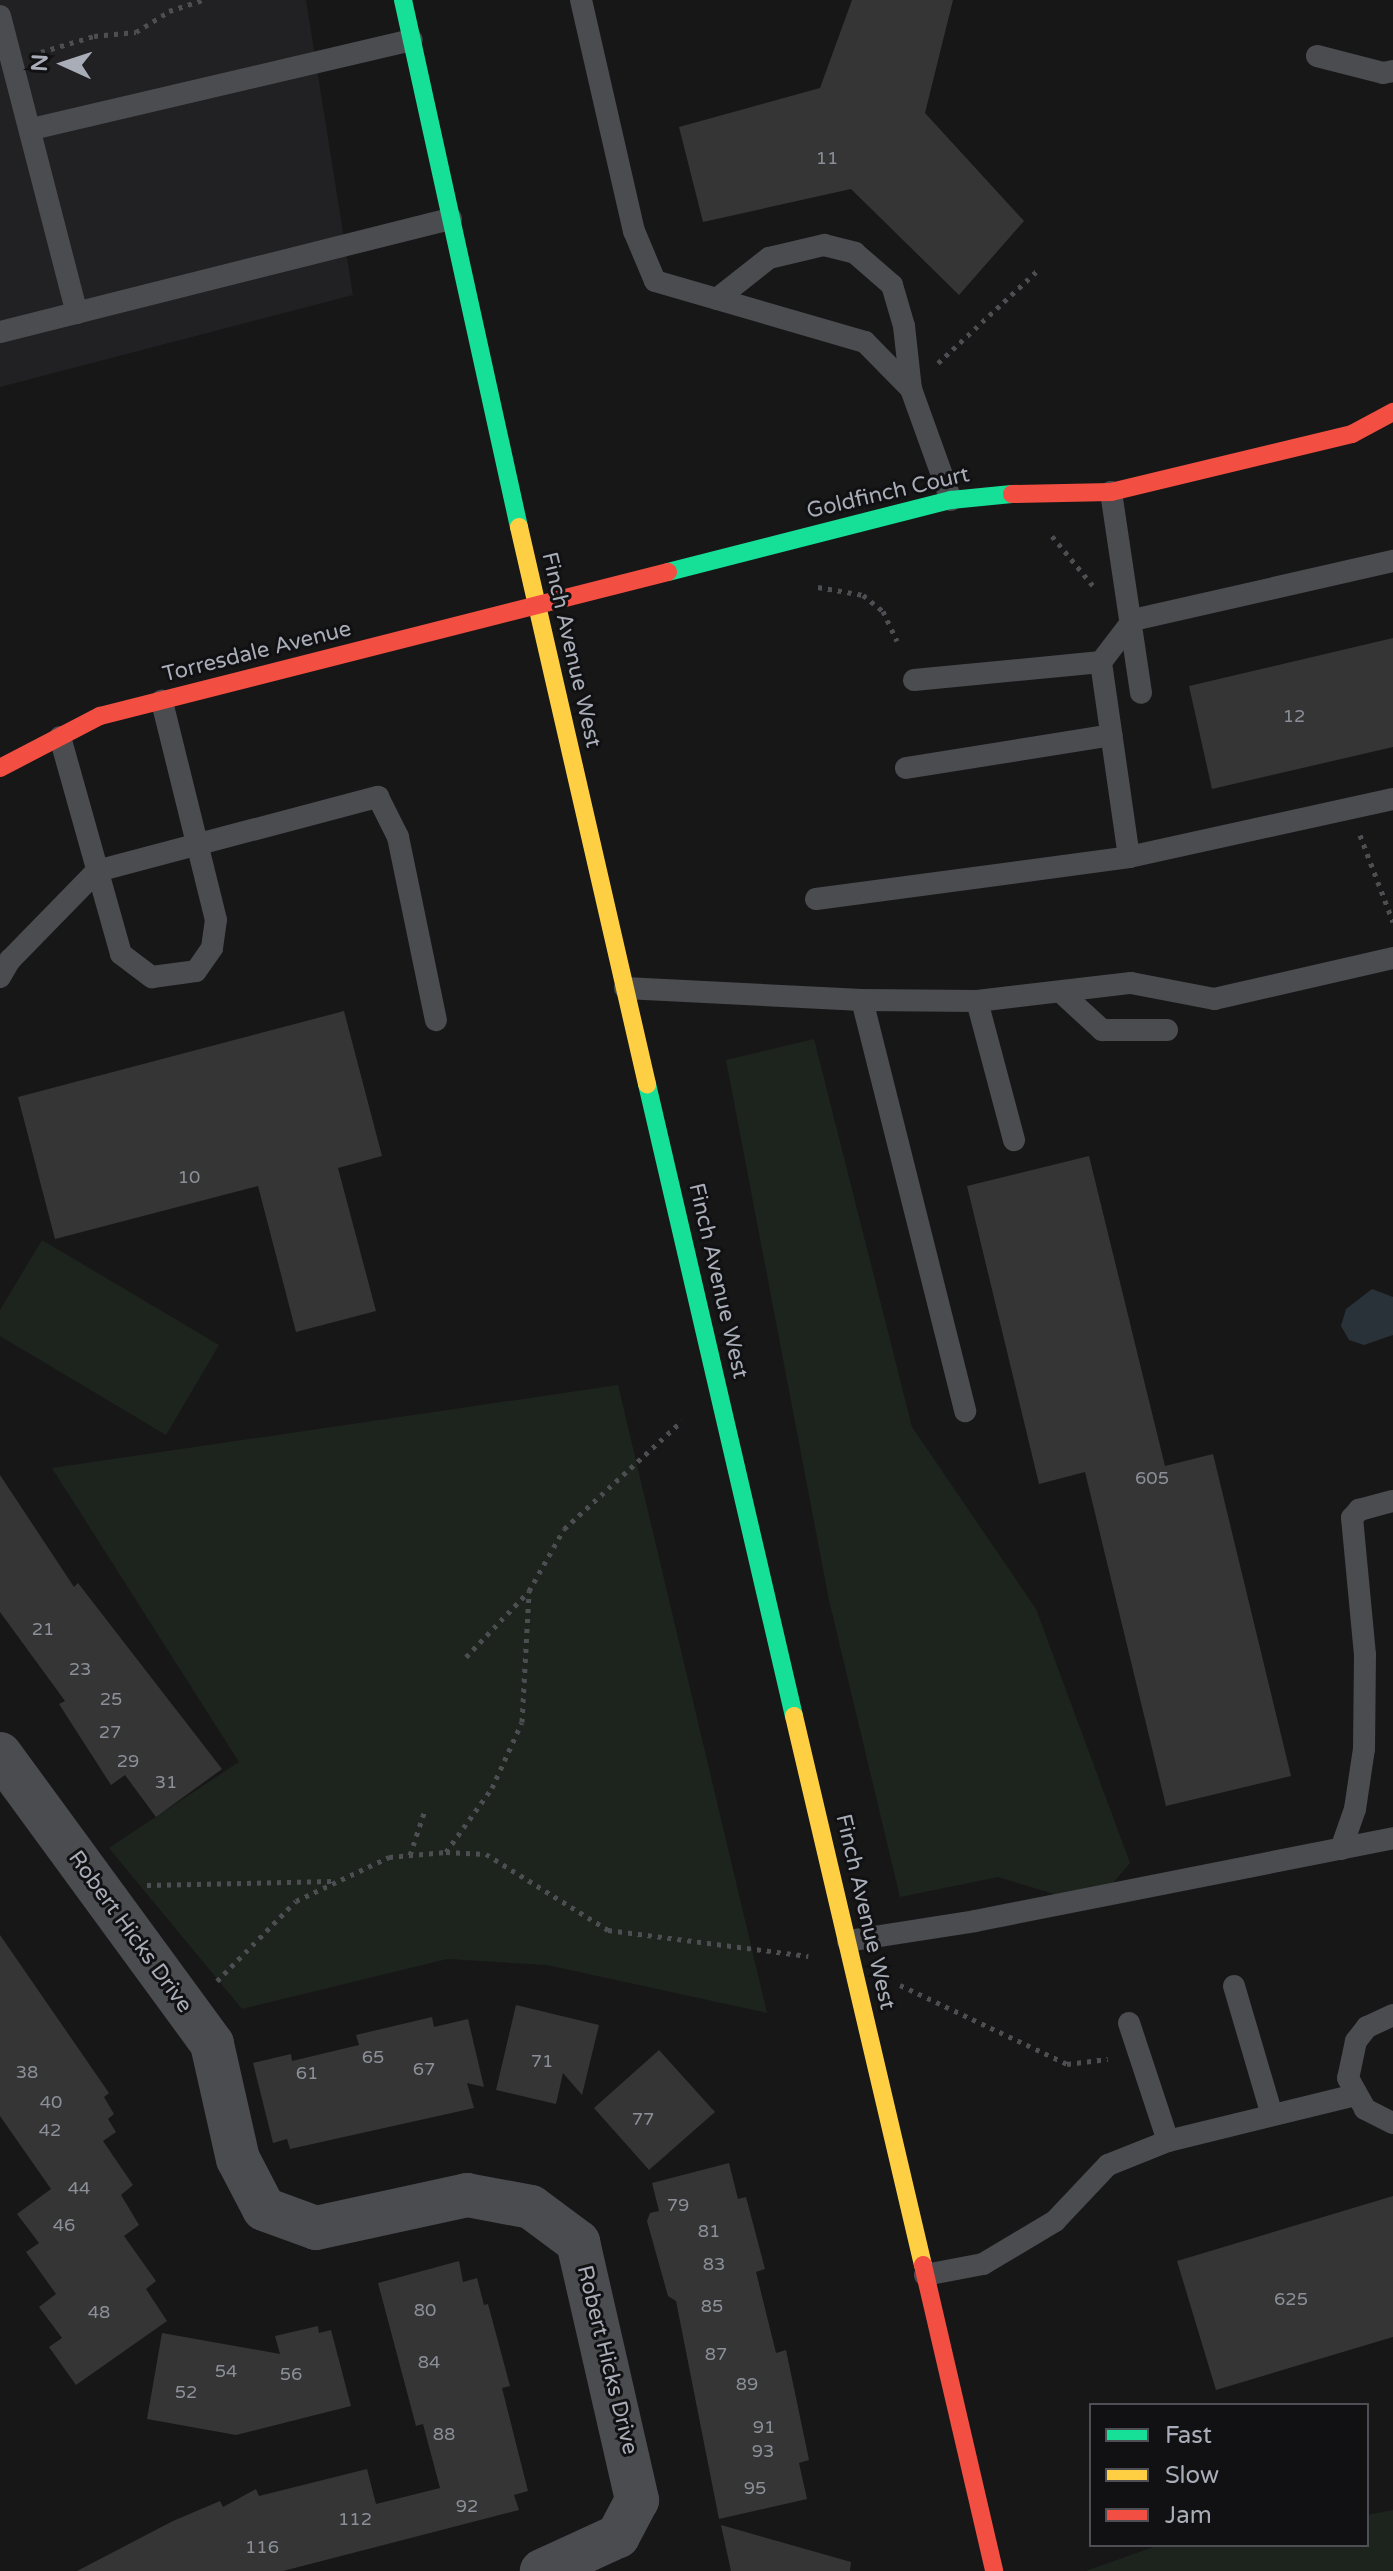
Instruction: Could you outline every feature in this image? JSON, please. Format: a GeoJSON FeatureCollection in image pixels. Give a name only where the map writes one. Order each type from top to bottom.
{"type":"FeatureCollection","features":[{"type":"Feature","properties":{"kind":"main road","name":"Finch Avenue West"},"geometry":{"type":"LineString","coordinates":[[403,0],[535,606],[994,2571]]}},
{"type":"Feature","properties":{"kind":"main road","name":"Goldfinch Court"},"geometry":{"type":"LineString","coordinates":[[535,606],[976,495],[1111,492],[1352,434],[1393,412]]}},
{"type":"Feature","properties":{"kind":"main road","name":"Torresdale Avenue"},"geometry":{"type":"LineString","coordinates":[[0,768],[100,716],[535,606]]}},
{"type":"Feature","properties":{"kind":"street","name":"Robert Hicks Drive"},"geometry":{"type":"LineString","coordinates":[[0,1754],[212,2044],[238,2159],[264,2209],[316,2228],[467,2195],[531,2207],[578,2242],[637,2500],[618,2536],[542,2571]]}},
{"type":"Feature","properties":{"kind":"lane"},"geometry":{"type":"LineString","coordinates":[[581,0],[634,231],[655,281],[865,342],[911,389]]}},
{"type":"Feature","properties":{"kind":"lane"},"geometry":{"type":"LineString","coordinates":[[0,16],[32,129],[77,313]]}},
{"type":"Feature","properties":{"kind":"lane"},"geometry":{"type":"LineString","coordinates":[[32,129],[412,40]]}},
{"type":"Feature","properties":{"kind":"lane"},"geometry":{"type":"LineString","coordinates":[[1317,56],[1383,73],[1393,71]]}},
{"type":"Feature","properties":{"kind":"lane"},"geometry":{"type":"LineString","coordinates":[[0,332],[451,219]]}},
{"type":"Feature","properties":{"kind":"lane"},"geometry":{"type":"LineString","coordinates":[[717,299],[769,258],[824,245],[855,253],[892,285],[904,326],[911,389],[951,500]]}},
{"type":"Feature","properties":{"kind":"lane"},"geometry":{"type":"LineString","coordinates":[[1111,492],[1133,620],[1141,693]]}},
{"type":"Feature","properties":{"kind":"lane"},"geometry":{"type":"LineString","coordinates":[[1129,857],[1101,662],[1133,620],[1393,561]]}},
{"type":"Feature","properties":{"kind":"lane"},"geometry":{"type":"LineString","coordinates":[[914,680],[1101,662]]}},
{"type":"Feature","properties":{"kind":"lane"},"geometry":{"type":"LineString","coordinates":[[60,737],[121,954],[152,977],[196,971],[212,948],[216,920],[162,701]]}},
{"type":"Feature","properties":{"kind":"lane"},"geometry":{"type":"LineString","coordinates":[[906,768],[1111,735]]}},
{"type":"Feature","properties":{"kind":"lane"},"geometry":{"type":"LineString","coordinates":[[0,977],[10,960],[97,871],[378,797],[398,837],[436,1020]]}},
{"type":"Feature","properties":{"kind":"lane"},"geometry":{"type":"LineString","coordinates":[[816,899],[1129,857],[1393,799]]}},
{"type":"Feature","properties":{"kind":"lane"},"geometry":{"type":"LineString","coordinates":[[625,988],[862,1000],[977,1001],[1064,995],[1131,983],[1214,999],[1393,958]]}},
{"type":"Feature","properties":{"kind":"lane"},"geometry":{"type":"LineString","coordinates":[[1064,995],[1102,1030],[1167,1030]]}},
{"type":"Feature","properties":{"kind":"lane"},"geometry":{"type":"LineString","coordinates":[[862,1000],[965,1411]]}},
{"type":"Feature","properties":{"kind":"lane"},"geometry":{"type":"LineString","coordinates":[[977,1001],[1014,1140]]}},
{"type":"Feature","properties":{"kind":"lane"},"geometry":{"type":"LineString","coordinates":[[1341,1849],[1355,1809],[1364,1749],[1365,1655],[1352,1518],[1359,1510],[1393,1501]]}},
{"type":"Feature","properties":{"kind":"lane"},"geometry":{"type":"LineString","coordinates":[[850,1952],[1393,1838]]}},
{"type":"Feature","properties":{"kind":"lane"},"geometry":{"type":"LineString","coordinates":[[1234,1986],[1272,2115]]}},
{"type":"Feature","properties":{"kind":"lane"},"geometry":{"type":"LineString","coordinates":[[1393,2015],[1367,2027],[1356,2041],[1348,2078],[1365,2109],[1393,2123]]}},
{"type":"Feature","properties":{"kind":"lane"},"geometry":{"type":"LineString","coordinates":[[1129,2023],[1168,2141]]}},
{"type":"Feature","properties":{"kind":"lane"},"geometry":{"type":"LineString","coordinates":[[925,2275],[983,2264],[1055,2221],[1108,2165],[1168,2141],[1355,2095]]}},
{"type":"Feature","properties":{"kind":"path"},"geometry":{"type":"LineString","coordinates":[[13,60],[94,36],[136,32],[169,11],[202,0]]}},
{"type":"Feature","properties":{"kind":"path"},"geometry":{"type":"LineString","coordinates":[[911,389],[1037,271]]}},
{"type":"Feature","properties":{"kind":"path"},"geometry":{"type":"LineString","coordinates":[[1049,532],[1101,596]]}},
{"type":"Feature","properties":{"kind":"path"},"geometry":{"type":"LineString","coordinates":[[818,587],[863,595],[883,611],[897,641]]}},
{"type":"Feature","properties":{"kind":"path"},"geometry":{"type":"LineString","coordinates":[[1350,808],[1393,922]]}},
{"type":"Feature","properties":{"kind":"path"},"geometry":{"type":"LineString","coordinates":[[466,1657],[529,1591],[564,1529],[718,1387]]}},
{"type":"Feature","properties":{"kind":"path"},"geometry":{"type":"LineString","coordinates":[[446,1852],[492,1788],[522,1722],[529,1591]]}},
{"type":"Feature","properties":{"kind":"path"},"geometry":{"type":"LineString","coordinates":[[410,1855],[425,1810]]}},
{"type":"Feature","properties":{"kind":"path"},"geometry":{"type":"LineString","coordinates":[[183,2004],[229,1973],[296,1901],[389,1857],[446,1852],[486,1854],[608,1930],[850,1952],[1067,2064],[1138,2056]]}},
{"type":"Feature","properties":{"kind":"path"},"geometry":{"type":"LineString","coordinates":[[95,1885],[338,1881]]}},
{"type":"Feature","properties":{"kind":"shaded area"},"geometry":{"type":"Polygon","coordinates":[[[0,0],[306,0],[353,295],[0,387],[0,0]]]}},
{"type":"Feature","properties":{"kind":"shaded area"},"geometry":{"type":"Polygon","coordinates":[[[814,1039],[912,1427],[1036,1609],[1130,1863],[1108,1889],[1054,1894],[998,1877],[900,1897],[829,1600],[726,1060],[814,1039]]]}},
{"type":"Feature","properties":{"kind":"shaded area"},"geometry":{"type":"Polygon","coordinates":[[[42,1240],[219,1345],[166,1435],[0,1336],[0,1310],[42,1240]]]}},
{"type":"Feature","properties":{"kind":"shaded area"},"geometry":{"type":"Polygon","coordinates":[[[1372,1289],[1393,1297],[1393,1335],[1364,1345],[1349,1340],[1341,1326],[1346,1309],[1372,1289]]]}},
{"type":"Feature","properties":{"kind":"shaded area"},"geometry":{"type":"Polygon","coordinates":[[[618,1385],[767,2013],[547,1965],[447,1959],[242,2009],[109,1848],[239,1762],[52,1468],[618,1385]]]}},
{"type":"Feature","properties":{"kind":"shaded area"},"geometry":{"type":"Polygon","coordinates":[[[1393,2510],[1393,2571],[1086,2571],[1153,2547],[1369,2547],[1369,2515],[1393,2510]]]}},
{"type":"Feature","properties":{"kind":"building"},"geometry":{"type":"Polygon","coordinates":[[[852,0],[953,0],[925,113],[1024,221],[959,295],[851,189],[703,222],[679,127],[820,88],[852,0]]]}},
{"type":"Feature","properties":{"kind":"building"},"geometry":{"type":"Polygon","coordinates":[[[1393,638],[1393,747],[1212,789],[1189,686],[1393,638]]]}},
{"type":"Feature","properties":{"kind":"building"},"geometry":{"type":"Polygon","coordinates":[[[344,1011],[382,1156],[338,1168],[376,1311],[296,1332],[258,1186],[55,1239],[18,1097],[344,1011]]]}},
{"type":"Feature","properties":{"kind":"building"},"geometry":{"type":"Polygon","coordinates":[[[1089,1156],[1165,1466],[1213,1454],[1291,1776],[1166,1806],[1085,1472],[1039,1484],[967,1186],[1089,1156]]]}},
{"type":"Feature","properties":{"kind":"building"},"geometry":{"type":"Polygon","coordinates":[[[0,1475],[74,1587],[78,1583],[222,1769],[156,1817],[125,1775],[111,1785],[59,1704],[65,1701],[0,1612],[0,1475]]]}},
{"type":"Feature","properties":{"kind":"building"},"geometry":{"type":"Polygon","coordinates":[[[0,1935],[109,2093],[104,2097],[114,2114],[108,2119],[116,2132],[103,2141],[133,2185],[121,2195],[139,2225],[124,2236],[156,2281],[146,2289],[167,2321],[76,2385],[49,2347],[62,2338],[39,2307],[56,2294],[26,2252],[39,2243],[17,2214],[51,2189],[0,2116],[0,1935]]]}},
{"type":"Feature","properties":{"kind":"building"},"geometry":{"type":"Polygon","coordinates":[[[516,2005],[599,2025],[582,2095],[563,2073],[556,2104],[496,2090],[516,2005]]]}},
{"type":"Feature","properties":{"kind":"building"},"geometry":{"type":"Polygon","coordinates":[[[432,2017],[434,2027],[468,2019],[484,2087],[467,2083],[474,2108],[290,2149],[287,2139],[273,2143],[253,2063],[291,2054],[292,2061],[359,2045],[356,2035],[432,2017]]]}},
{"type":"Feature","properties":{"kind":"building"},"geometry":{"type":"Polygon","coordinates":[[[659,2050],[715,2112],[649,2170],[594,2108],[659,2050]]]}},
{"type":"Feature","properties":{"kind":"building"},"geometry":{"type":"Polygon","coordinates":[[[729,2163],[738,2199],[746,2197],[765,2269],[756,2272],[776,2353],[786,2350],[809,2460],[799,2463],[807,2499],[719,2519],[676,2301],[668,2296],[647,2221],[650,2213],[659,2211],[652,2183],[729,2163]]]}},
{"type":"Feature","properties":{"kind":"building"},"geometry":{"type":"Polygon","coordinates":[[[1393,2196],[1393,2337],[1216,2390],[1177,2261],[1393,2196]]]}},
{"type":"Feature","properties":{"kind":"building"},"geometry":{"type":"Polygon","coordinates":[[[459,2261],[463,2282],[477,2278],[484,2305],[488,2304],[510,2386],[502,2388],[528,2491],[514,2495],[519,2510],[283,2571],[77,2571],[173,2521],[220,2501],[223,2507],[256,2489],[259,2496],[367,2469],[376,2504],[440,2488],[423,2424],[416,2426],[378,2283],[459,2261]]]}},
{"type":"Feature","properties":{"kind":"building"},"geometry":{"type":"Polygon","coordinates":[[[318,2326],[319,2333],[331,2330],[351,2406],[236,2435],[147,2419],[162,2333],[280,2354],[275,2336],[318,2326]]]}},
{"type":"Feature","properties":{"kind":"building"},"geometry":{"type":"Polygon","coordinates":[[[721,2525],[851,2562],[850,2571],[731,2571],[721,2525]]]}},
{"type":"Feature","properties":{"kind":"traffic: fast"},"geometry":{"type":"LineString","coordinates":[[403,0],[519,527]]}},
{"type":"Feature","properties":{"kind":"traffic: fast"},"geometry":{"type":"LineString","coordinates":[[668,572],[951,500],[1012,494]]}},
{"type":"Feature","properties":{"kind":"traffic: fast"},"geometry":{"type":"LineString","coordinates":[[647,1084],[794,1716]]}},
{"type":"Feature","properties":{"kind":"traffic: slow"},"geometry":{"type":"LineString","coordinates":[[519,527],[647,1084]]}},
{"type":"Feature","properties":{"kind":"traffic: slow"},"geometry":{"type":"LineString","coordinates":[[794,1716],[923,2265]]}},
{"type":"Feature","properties":{"kind":"traffic: jam"},"geometry":{"type":"LineString","coordinates":[[1012,494],[1111,492],[1352,434],[1393,412]]}},
{"type":"Feature","properties":{"kind":"traffic: jam"},"geometry":{"type":"LineString","coordinates":[[0,768],[100,716],[668,572]]}},
{"type":"Feature","properties":{"kind":"traffic: jam"},"geometry":{"type":"LineString","coordinates":[[923,2265],[994,2571]]}}]}
